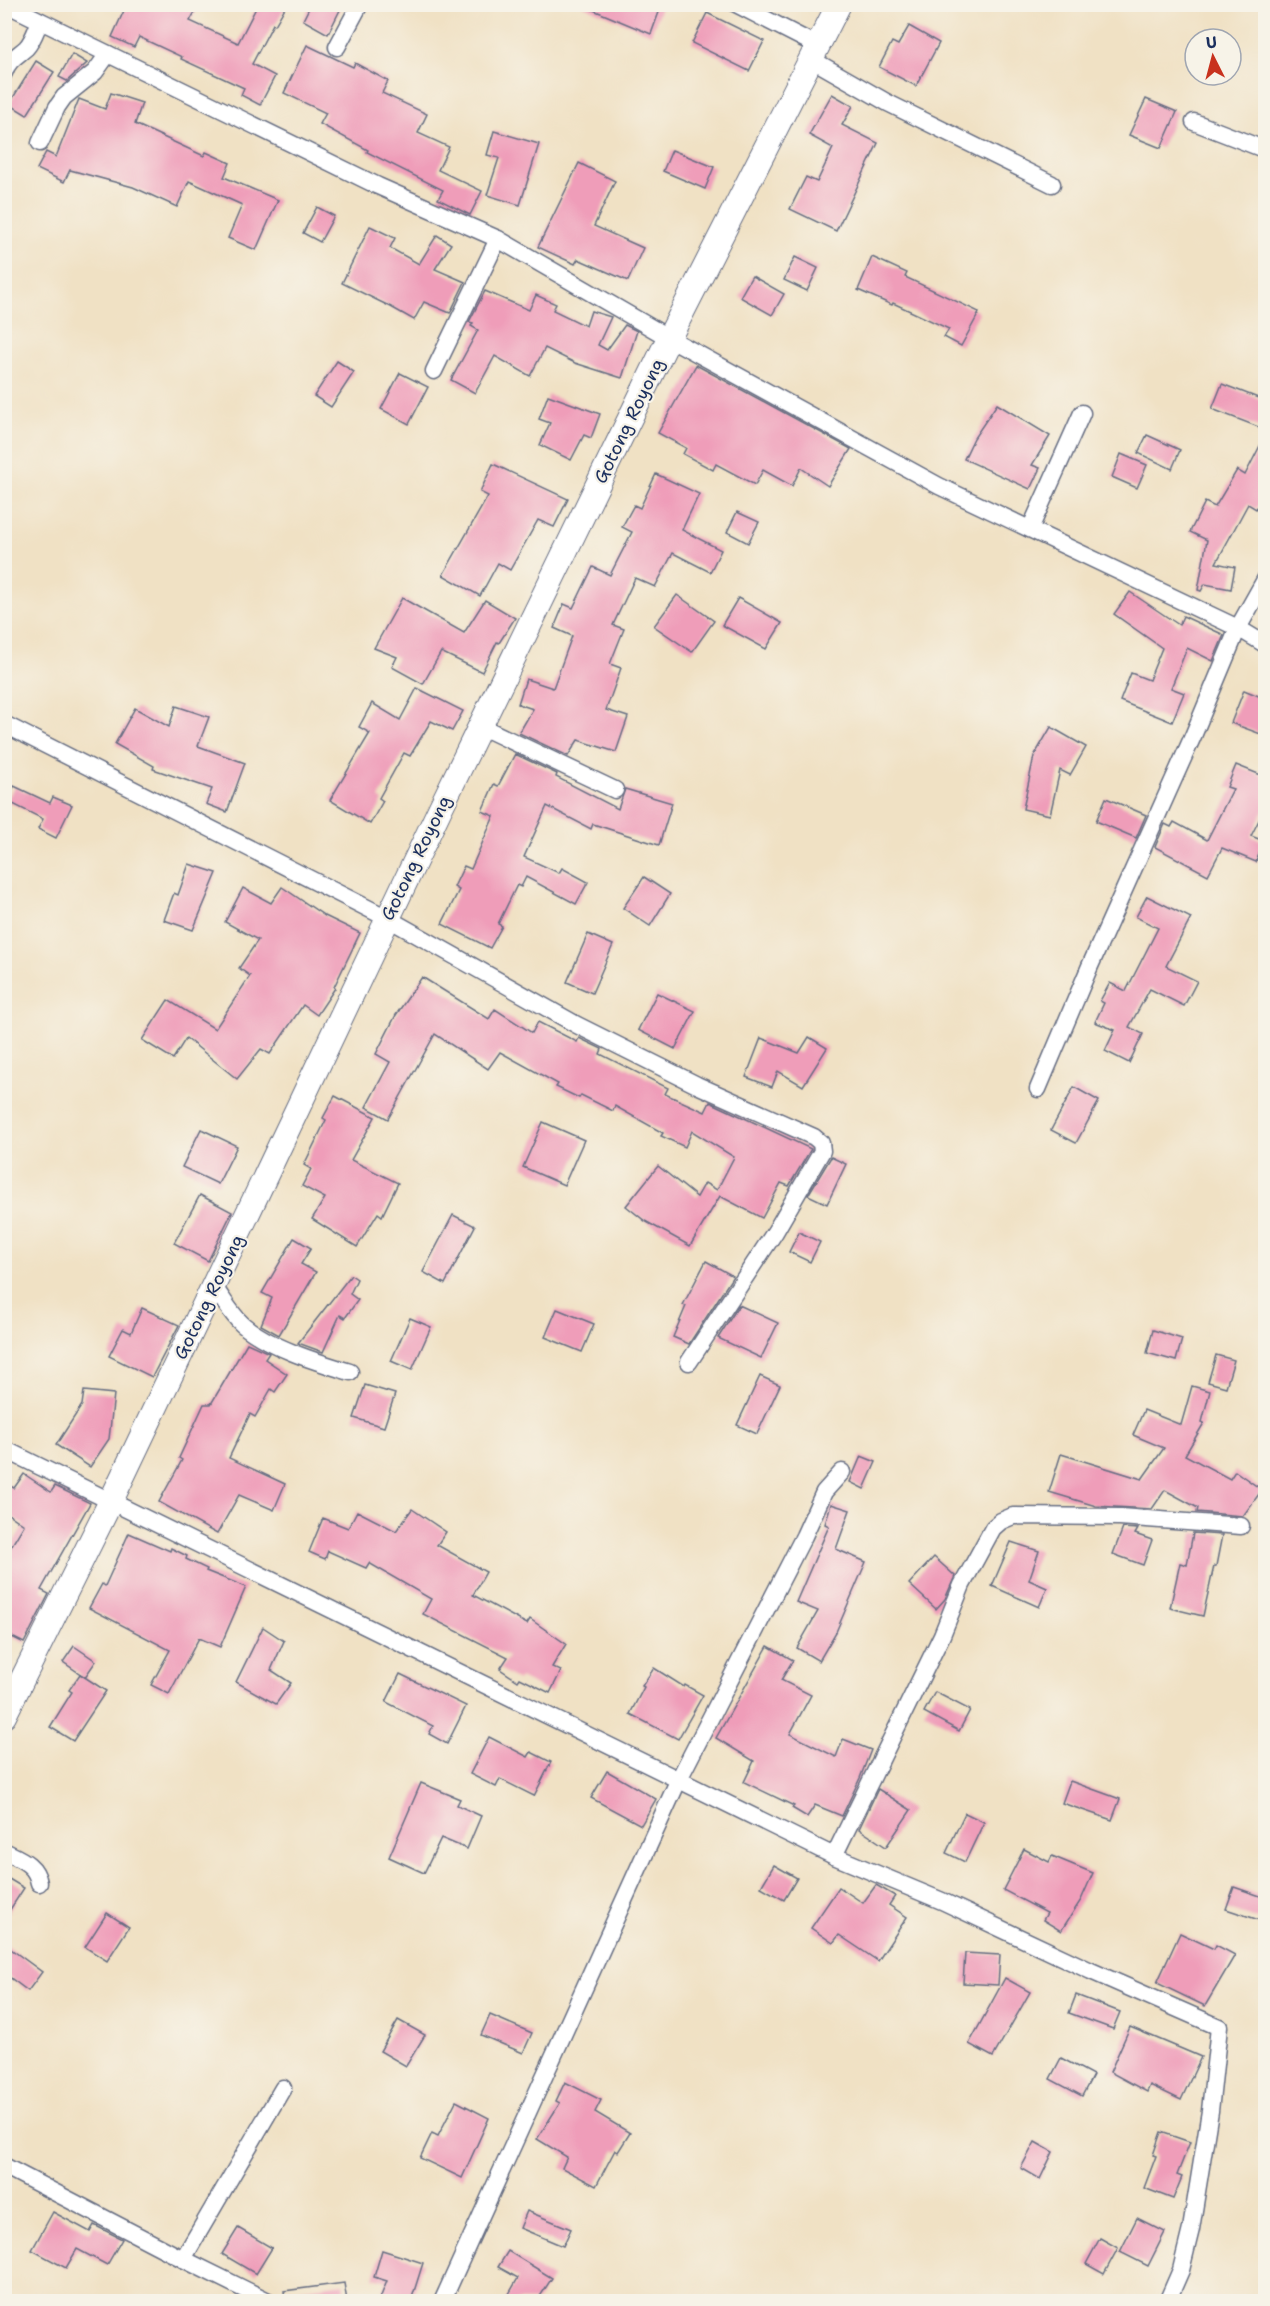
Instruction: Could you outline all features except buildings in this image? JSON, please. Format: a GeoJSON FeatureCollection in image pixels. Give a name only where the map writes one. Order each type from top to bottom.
{"type":"FeatureCollection","features":[{"type":"Feature","properties":{"kind":"street"},"geometry":{"type":"LineString","coordinates":[[6,4],[378,186],[498,239],[669,338],[939,486],[1238,628],[1266,645]]}},
{"type":"Feature","properties":{"kind":"street"},"geometry":{"type":"LineString","coordinates":[[337,47],[360,4]]}},
{"type":"Feature","properties":{"kind":"street"},"geometry":{"type":"LineString","coordinates":[[736,4],[815,52],[888,103],[1052,184]]}},
{"type":"Feature","properties":{"kind":"street","name":"Gotong Royong"},"geometry":{"type":"LineString","coordinates":[[4,1716],[111,1502],[387,918],[669,338],[839,4]]}},
{"type":"Feature","properties":{"kind":"street"},"geometry":{"type":"LineString","coordinates":[[4,73],[10,61],[27,47],[40,21]]}},
{"type":"Feature","properties":{"kind":"street"},"geometry":{"type":"LineString","coordinates":[[40,143],[64,97],[95,72],[108,54]]}},
{"type":"Feature","properties":{"kind":"street"},"geometry":{"type":"LineString","coordinates":[[1194,122],[1266,150]]}},
{"type":"Feature","properties":{"kind":"street"},"geometry":{"type":"LineString","coordinates":[[434,371],[498,239]]}},
{"type":"Feature","properties":{"kind":"street"},"geometry":{"type":"LineString","coordinates":[[1030,530],[1082,413]]}},
{"type":"Feature","properties":{"kind":"street"},"geometry":{"type":"LineString","coordinates":[[1038,1089],[1238,628],[1266,578]]}},
{"type":"Feature","properties":{"kind":"street"},"geometry":{"type":"LineString","coordinates":[[4,724],[387,918],[577,1025],[697,1085],[814,1137],[821,1143],[822,1151],[776,1232],[689,1362]]}},
{"type":"Feature","properties":{"kind":"street"},"geometry":{"type":"LineString","coordinates":[[480,726],[615,790]]}},
{"type":"Feature","properties":{"kind":"street"},"geometry":{"type":"LineString","coordinates":[[214,1287],[234,1316],[256,1334],[310,1360],[350,1372]]}},
{"type":"Feature","properties":{"kind":"street"},"geometry":{"type":"LineString","coordinates":[[4,1449],[834,1856],[942,1901],[1091,1971],[1219,2027],[1210,2112],[1191,2229],[1181,2270],[1167,2301]]}},
{"type":"Feature","properties":{"kind":"street"},"geometry":{"type":"LineString","coordinates":[[442,2301],[678,1781],[804,1536],[824,1492],[843,1472]]}},
{"type":"Feature","properties":{"kind":"street"},"geometry":{"type":"LineString","coordinates":[[834,1856],[942,1635],[962,1585],[993,1528],[1001,1521],[1012,1516],[1120,1517],[1241,1526]]}},
{"type":"Feature","properties":{"kind":"street"},"geometry":{"type":"LineString","coordinates":[[4,1851],[29,1864],[35,1870],[39,1883]]}},
{"type":"Feature","properties":{"kind":"street"},"geometry":{"type":"LineString","coordinates":[[183,2259],[283,2088]]}},
{"type":"Feature","properties":{"kind":"street"},"geometry":{"type":"LineString","coordinates":[[4,2166],[183,2259],[270,2301]]}}]}
